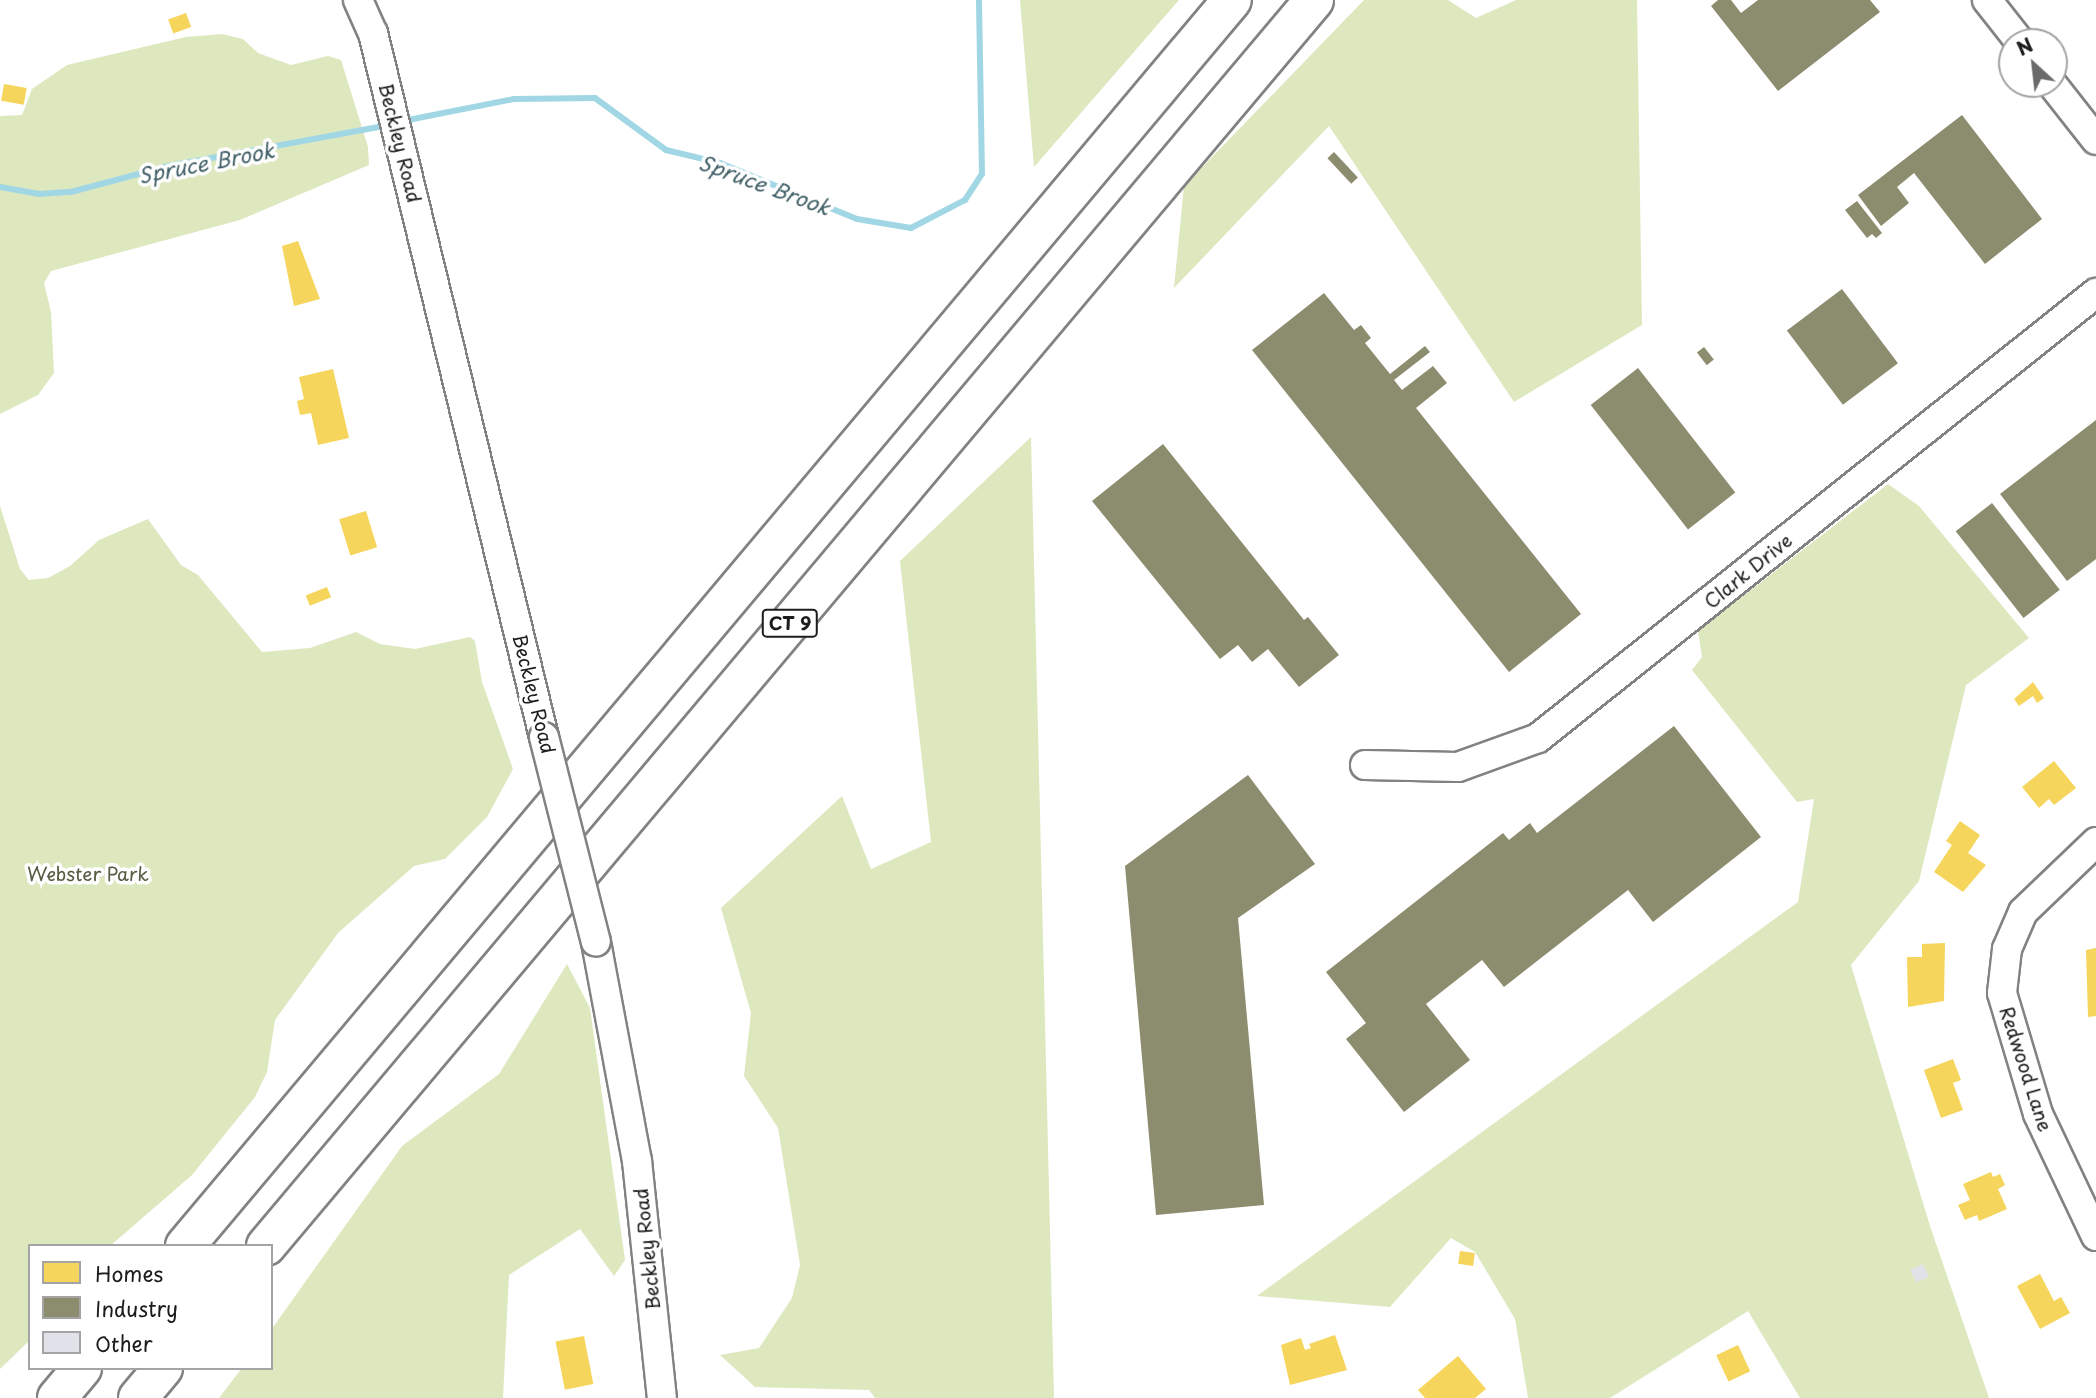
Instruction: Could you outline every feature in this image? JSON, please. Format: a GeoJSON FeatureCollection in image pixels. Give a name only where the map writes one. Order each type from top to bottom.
{"type":"FeatureCollection","features":[{"type":"Feature","properties":{"kind":"highway"},"geometry":{"type":"LineString","coordinates":[[187,1244],[1232,0]]}},
{"type":"Feature","properties":{"kind":"highway","name":"CT 9"},"geometry":{"type":"LineString","coordinates":[[268,1244],[1314,0]]}},
{"type":"Feature","properties":{"kind":"highway"},"geometry":{"type":"LineString","coordinates":[[57,1398],[80,1370]]}},
{"type":"Feature","properties":{"kind":"highway"},"geometry":{"type":"LineString","coordinates":[[138,1398],[161,1370]]}},
{"type":"Feature","properties":{"kind":"street","name":"Beckley Road"},"geometry":{"type":"LineString","coordinates":[[358,0],[373,33],[596,943],[638,1161],[662,1398]]}},
{"type":"Feature","properties":{"kind":"street"},"geometry":{"type":"LineString","coordinates":[[1987,0],[2009,28]]}},
{"type":"Feature","properties":{"kind":"street"},"geometry":{"type":"LineString","coordinates":[[2063,98],[2096,140]]}},
{"type":"Feature","properties":{"kind":"street","name":"Clark Drive"},"geometry":{"type":"LineString","coordinates":[[1365,765],[1458,767],[1538,738],[2096,293]]}},
{"type":"Feature","properties":{"kind":"street","name":"Redwood Lane"},"geometry":{"type":"LineString","coordinates":[[2096,842],[2022,912],[2007,949],[2002,993],[2038,1114],[2096,1236]]}},
{"type":"Feature","properties":{"kind":"green space"},"geometry":{"type":"Polygon","coordinates":[[[1020,0],[1179,0],[1034,167],[1020,0]]]}},
{"type":"Feature","properties":{"kind":"green space"},"geometry":{"type":"Polygon","coordinates":[[[1364,0],[1448,0],[1476,18],[1516,0],[1637,0],[1642,325],[1514,402],[1329,126],[1174,288],[1184,186],[1364,0]]]}},
{"type":"Feature","properties":{"kind":"green space"},"geometry":{"type":"Polygon","coordinates":[[[222,34],[243,39],[258,53],[291,65],[328,56],[341,60],[368,147],[369,165],[240,220],[51,271],[44,283],[51,312],[54,373],[38,395],[0,414],[0,116],[22,115],[32,89],[67,65],[186,37],[222,34]]]}},
{"type":"Feature","properties":{"kind":"green space"},"geometry":{"type":"Polygon","coordinates":[[[1031,437],[1054,1398],[875,1398],[869,1390],[755,1387],[720,1355],[759,1348],[792,1298],[800,1265],[778,1128],[744,1076],[751,1013],[721,908],[842,796],[871,869],[931,842],[900,561],[1031,437]]]}},
{"type":"Feature","properties":{"kind":"green space"},"geometry":{"type":"Polygon","coordinates":[[[1888,484],[1919,506],[2029,638],[1966,685],[1919,881],[1851,965],[1930,1226],[1989,1398],[1800,1398],[1748,1311],[1610,1398],[1528,1398],[1515,1319],[1475,1252],[1451,1238],[1390,1307],[1257,1296],[1798,902],[1814,799],[1797,802],[1692,670],[1702,657],[1698,631],[1888,484]]]}},
{"type":"Feature","properties":{"kind":"green space","name":"Webster Park"},"geometry":{"type":"Polygon","coordinates":[[[0,506],[20,569],[29,580],[48,578],[70,566],[99,540],[148,519],[181,565],[198,575],[262,652],[310,648],[356,632],[380,644],[415,649],[470,637],[475,641],[482,682],[513,769],[487,817],[445,859],[414,866],[338,933],[275,1020],[267,1072],[255,1097],[192,1175],[112,1244],[28,1244],[28,1342],[0,1369],[0,506]]]}},
{"type":"Feature","properties":{"kind":"green space"},"geometry":{"type":"Polygon","coordinates":[[[567,964],[590,1008],[625,1260],[614,1276],[580,1229],[509,1275],[503,1398],[219,1398],[240,1370],[273,1370],[273,1327],[402,1146],[499,1074],[567,964]]]}},
{"type":"Feature","properties":{"kind":"building: Homes"},"geometry":{"type":"Polygon","coordinates":[[[186,13],[191,27],[173,34],[168,19],[186,13]]]}},
{"type":"Feature","properties":{"kind":"building: Homes"},"geometry":{"type":"Polygon","coordinates":[[[4,84],[27,88],[24,105],[1,101],[4,84]]]}},
{"type":"Feature","properties":{"kind":"building: Homes"},"geometry":{"type":"Polygon","coordinates":[[[298,241],[320,299],[294,306],[282,246],[298,241]]]}},
{"type":"Feature","properties":{"kind":"building: Homes"},"geometry":{"type":"Polygon","coordinates":[[[333,369],[349,438],[318,445],[311,413],[300,415],[297,401],[304,399],[299,377],[333,369]]]}},
{"type":"Feature","properties":{"kind":"building: Homes"},"geometry":{"type":"Polygon","coordinates":[[[366,511],[377,547],[350,556],[339,519],[366,511]]]}},
{"type":"Feature","properties":{"kind":"building: Homes"},"geometry":{"type":"Polygon","coordinates":[[[327,587],[331,597],[310,606],[306,596],[327,587]]]}},
{"type":"Feature","properties":{"kind":"building: Homes"},"geometry":{"type":"Polygon","coordinates":[[[2033,682],[2044,698],[2037,703],[2033,696],[2019,706],[2014,699],[2033,682]]]}},
{"type":"Feature","properties":{"kind":"building: Homes"},"geometry":{"type":"Polygon","coordinates":[[[2054,761],[2076,788],[2054,805],[2049,799],[2039,808],[2022,787],[2054,761]]]}},
{"type":"Feature","properties":{"kind":"building: Homes"},"geometry":{"type":"Polygon","coordinates":[[[1960,821],[1980,835],[1968,853],[1986,865],[1963,892],[1934,872],[1952,845],[1946,841],[1960,821]]]}},
{"type":"Feature","properties":{"kind":"building: Homes"},"geometry":{"type":"Polygon","coordinates":[[[1945,943],[1944,1001],[1908,1007],[1907,957],[1922,957],[1922,944],[1945,943]]]}},
{"type":"Feature","properties":{"kind":"building: Homes"},"geometry":{"type":"Polygon","coordinates":[[[2096,948],[2096,1016],[2088,1017],[2086,950],[2096,948]]]}},
{"type":"Feature","properties":{"kind":"building: Homes"},"geometry":{"type":"Polygon","coordinates":[[[1953,1059],[1961,1080],[1953,1083],[1963,1110],[1941,1118],[1924,1070],[1953,1059]]]}},
{"type":"Feature","properties":{"kind":"building: Homes"},"geometry":{"type":"Polygon","coordinates":[[[1991,1172],[1993,1177],[2000,1174],[2005,1185],[1998,1189],[2007,1209],[1979,1221],[1977,1215],[1965,1220],[1958,1205],[1970,1200],[1963,1184],[1991,1172]]]}},
{"type":"Feature","properties":{"kind":"building: Homes"},"geometry":{"type":"Polygon","coordinates":[[[1460,1251],[1475,1253],[1473,1266],[1458,1264],[1460,1251]]]}},
{"type":"Feature","properties":{"kind":"building: Homes"},"geometry":{"type":"Polygon","coordinates":[[[2040,1274],[2054,1301],[2061,1297],[2070,1313],[2040,1329],[2017,1286],[2040,1274]]]}},
{"type":"Feature","properties":{"kind":"building: Homes"},"geometry":{"type":"Polygon","coordinates":[[[1335,1335],[1347,1370],[1290,1385],[1281,1345],[1301,1338],[1305,1350],[1311,1348],[1309,1344],[1335,1335]]]}},
{"type":"Feature","properties":{"kind":"building: Homes"},"geometry":{"type":"Polygon","coordinates":[[[584,1336],[593,1384],[565,1390],[556,1342],[584,1336]]]}},
{"type":"Feature","properties":{"kind":"building: Homes"},"geometry":{"type":"Polygon","coordinates":[[[1738,1345],[1750,1371],[1729,1381],[1716,1355],[1738,1345]]]}},
{"type":"Feature","properties":{"kind":"building: Homes"},"geometry":{"type":"Polygon","coordinates":[[[1458,1356],[1486,1389],[1475,1398],[1425,1398],[1418,1390],[1458,1356]]]}},
{"type":"Feature","properties":{"kind":"building: Industry"},"geometry":{"type":"Polygon","coordinates":[[[1718,0],[1731,0],[1741,13],[1758,0],[1870,0],[1880,12],[1778,91],[1711,6],[1718,0]]]}},
{"type":"Feature","properties":{"kind":"building: Industry"},"geometry":{"type":"Polygon","coordinates":[[[1962,115],[2042,219],[1985,264],[1914,173],[1897,187],[1909,203],[1881,226],[1858,195],[1962,115]]]}},
{"type":"Feature","properties":{"kind":"building: Industry"},"geometry":{"type":"Polygon","coordinates":[[[1334,152],[1358,178],[1351,184],[1327,158],[1334,152]]]}},
{"type":"Feature","properties":{"kind":"building: Industry"},"geometry":{"type":"Polygon","coordinates":[[[1857,201],[1882,233],[1876,238],[1872,234],[1867,238],[1845,210],[1857,201]]]}},
{"type":"Feature","properties":{"kind":"building: Industry"},"geometry":{"type":"Polygon","coordinates":[[[1842,289],[1898,363],[1843,405],[1787,331],[1842,289]]]}},
{"type":"Feature","properties":{"kind":"building: Industry"},"geometry":{"type":"Polygon","coordinates":[[[1324,293],[1354,330],[1361,325],[1371,338],[1365,343],[1390,374],[1425,346],[1430,352],[1394,380],[1402,390],[1433,366],[1447,383],[1416,408],[1581,614],[1509,672],[1252,350],[1324,293]]]}},
{"type":"Feature","properties":{"kind":"building: Industry"},"geometry":{"type":"Polygon","coordinates":[[[1704,347],[1714,360],[1707,365],[1697,353],[1704,347]]]}},
{"type":"Feature","properties":{"kind":"building: Industry"},"geometry":{"type":"Polygon","coordinates":[[[1638,368],[1735,493],[1688,529],[1591,405],[1638,368]]]}},
{"type":"Feature","properties":{"kind":"building: Industry"},"geometry":{"type":"Polygon","coordinates":[[[2096,420],[2096,559],[2067,581],[2000,494],[2096,420]]]}},
{"type":"Feature","properties":{"kind":"building: Industry"},"geometry":{"type":"Polygon","coordinates":[[[1163,444],[1304,620],[1308,617],[1339,655],[1299,687],[1268,649],[1252,662],[1238,645],[1220,659],[1092,501],[1163,444]]]}},
{"type":"Feature","properties":{"kind":"building: Industry"},"geometry":{"type":"Polygon","coordinates":[[[1992,503],[2060,590],[2023,618],[1956,531],[1992,503]]]}},
{"type":"Feature","properties":{"kind":"building: Industry"},"geometry":{"type":"Polygon","coordinates":[[[1674,726],[1761,837],[1653,922],[1628,890],[1504,987],[1482,960],[1426,1004],[1470,1060],[1404,1112],[1346,1039],[1366,1023],[1326,972],[1503,833],[1509,840],[1530,823],[1537,833],[1674,726]]]}},
{"type":"Feature","properties":{"kind":"building: Industry"},"geometry":{"type":"Polygon","coordinates":[[[1248,775],[1315,864],[1238,918],[1264,1205],[1156,1215],[1125,866],[1248,775]]]}},
{"type":"Feature","properties":{"kind":"building: Other"},"geometry":{"type":"Polygon","coordinates":[[[1923,1264],[1929,1277],[1916,1283],[1910,1270],[1923,1264]]]}},
{"type":"Feature","properties":{"kind":"waterway","name":"Spruce Brook"},"geometry":{"type":"LineString","coordinates":[[403,121],[514,99],[595,98],[666,150],[720,163],[857,219],[911,228],[965,200],[982,174],[979,0]]}},
{"type":"Feature","properties":{"kind":"waterway","name":"Spruce Brook"},"geometry":{"type":"LineString","coordinates":[[0,187],[39,194],[71,192],[168,166],[389,125]]}}]}
